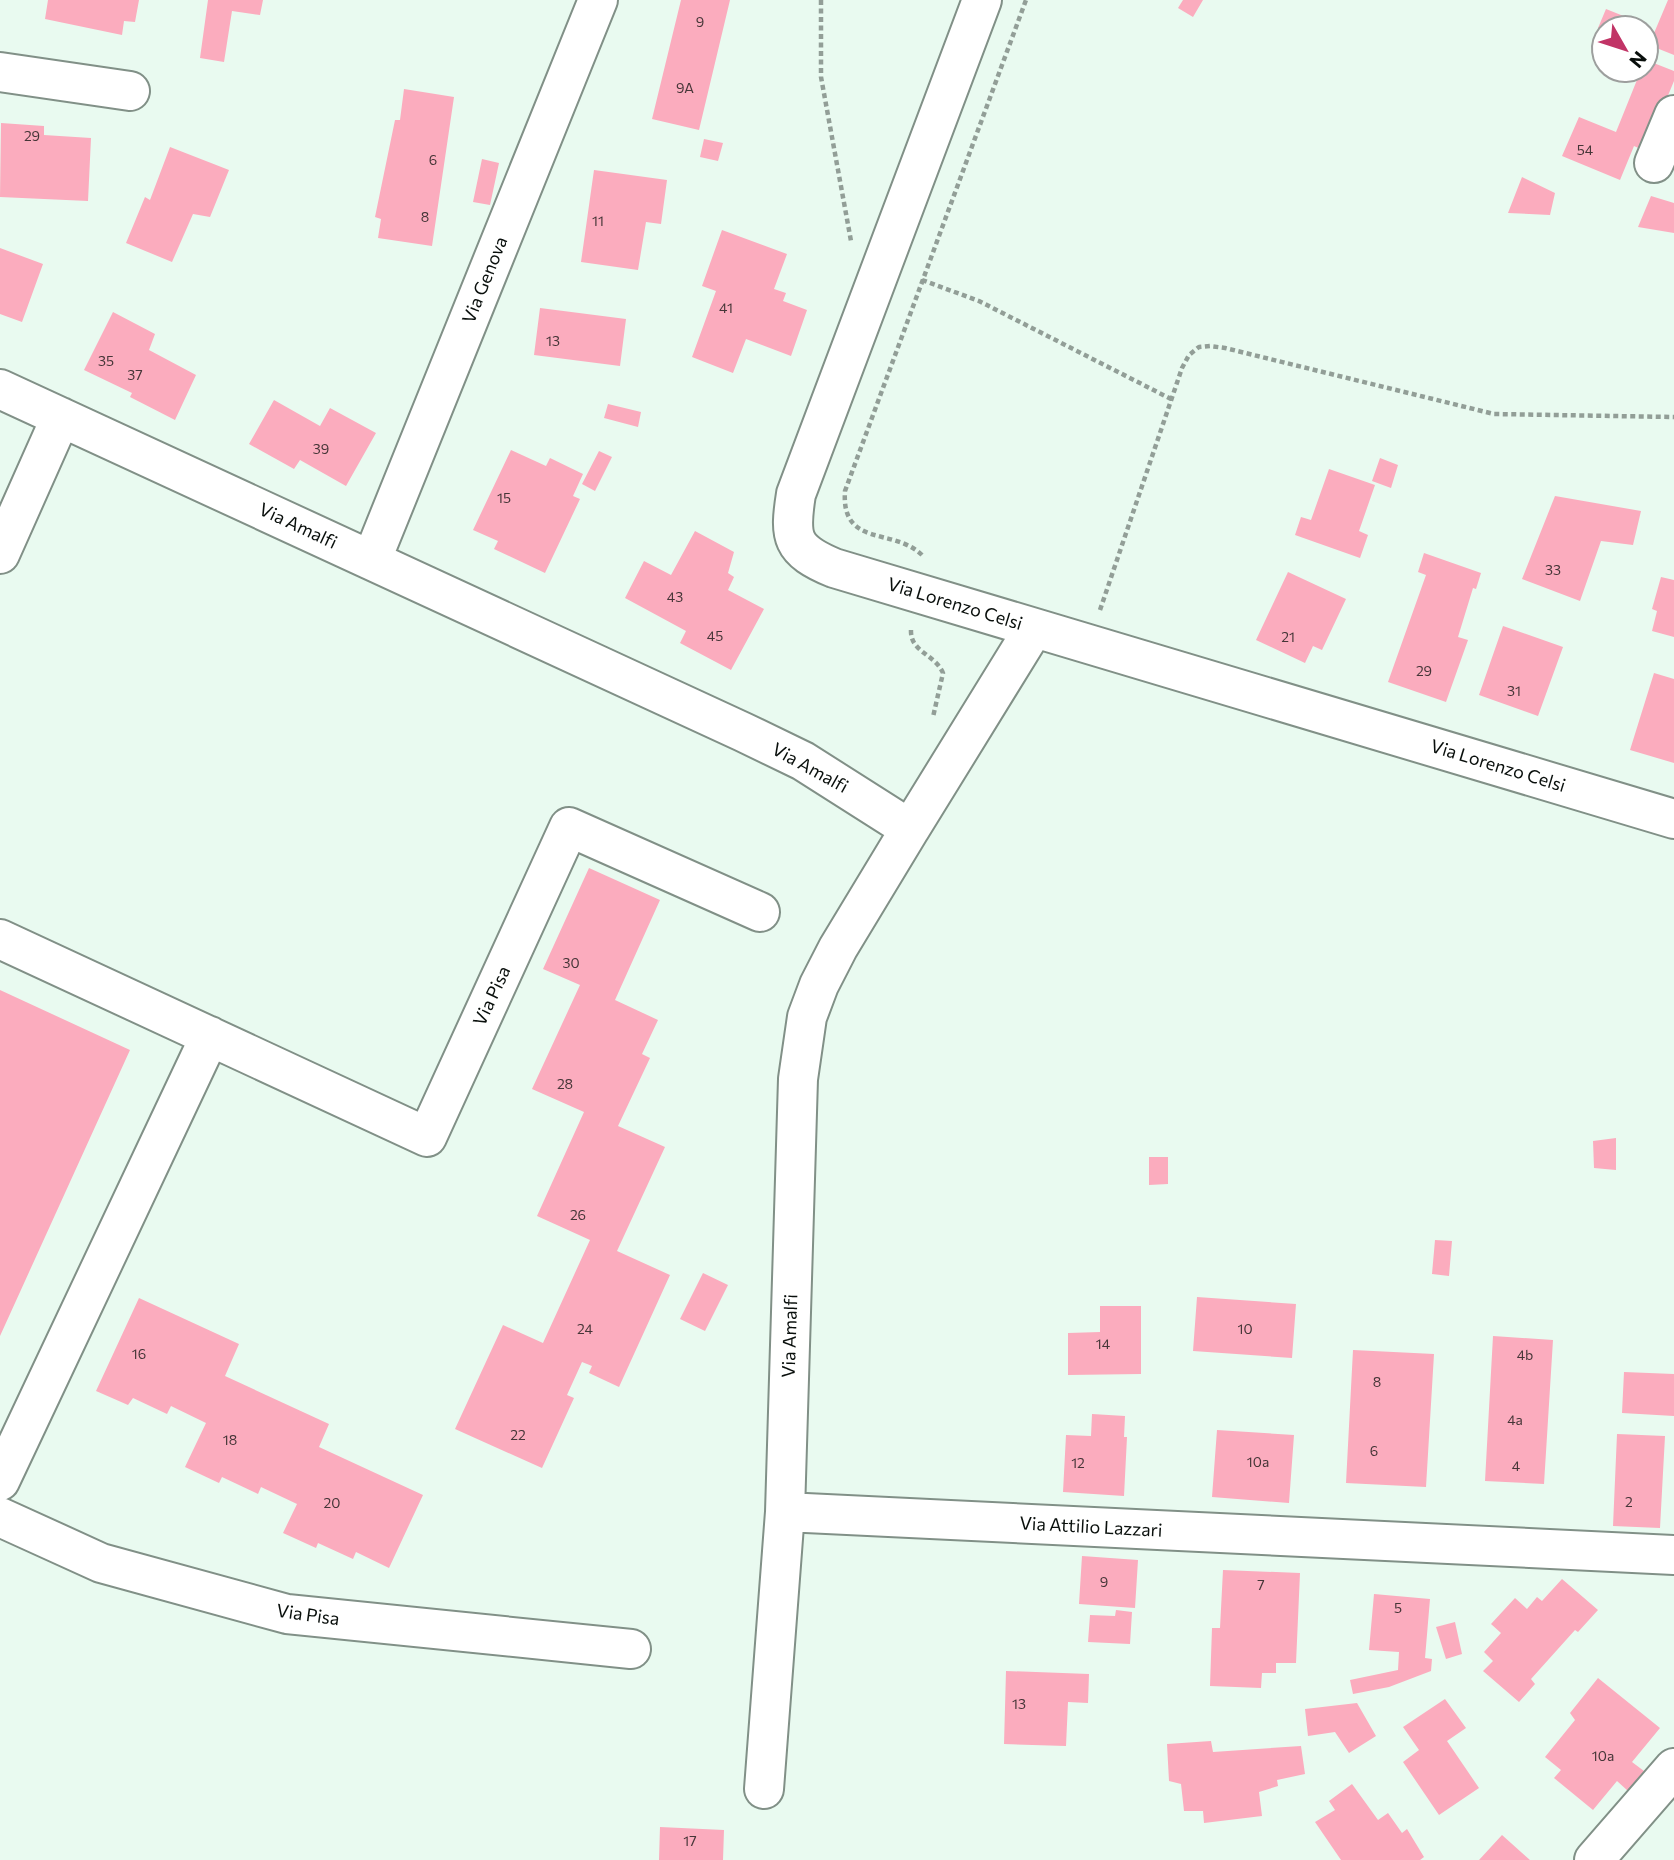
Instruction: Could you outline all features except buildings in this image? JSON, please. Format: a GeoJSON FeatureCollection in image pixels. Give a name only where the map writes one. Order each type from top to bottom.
{"type":"FeatureCollection","features":[{"type":"Feature","properties":{"kind":"street","name":"Via Genova"},"geometry":{"type":"LineString","coordinates":[[372,559],[598,0]]}},
{"type":"Feature","properties":{"kind":"street","name":"Via Lorenzo Celsi"},"geometry":{"type":"LineString","coordinates":[[982,0],[796,494],[791,523],[798,547],[812,559],[834,568],[1674,819]]}},
{"type":"Feature","properties":{"kind":"street"},"geometry":{"type":"LineString","coordinates":[[0,72],[130,91]]}},
{"type":"Feature","properties":{"kind":"street"},"geometry":{"type":"LineString","coordinates":[[1654,163],[1674,115]]}},
{"type":"Feature","properties":{"kind":"street","name":"Via Amalfi"},"geometry":{"type":"LineString","coordinates":[[0,389],[744,732],[803,761],[910,829],[838,948],[819,985],[807,1017],[801,1047],[797,1093],[785,1512]]}},
{"type":"Feature","properties":{"kind":"street"},"geometry":{"type":"LineString","coordinates":[[0,554],[61,417]]}},
{"type":"Feature","properties":{"kind":"street"},"geometry":{"type":"LineString","coordinates":[[910,829],[1034,628]]}},
{"type":"Feature","properties":{"kind":"street","name":"Via Pisa"},"geometry":{"type":"LineString","coordinates":[[0,939],[427,1138],[569,827],[761,912]]}},
{"type":"Feature","properties":{"kind":"street"},"geometry":{"type":"LineString","coordinates":[[0,1481],[210,1036]]}},
{"type":"Feature","properties":{"kind":"street"},"geometry":{"type":"LineString","coordinates":[[764,1788],[785,1512]]}},
{"type":"Feature","properties":{"kind":"street","name":"Via Attilio Lazzari"},"geometry":{"type":"LineString","coordinates":[[785,1512],[1674,1555]]}},
{"type":"Feature","properties":{"kind":"street","name":"Via Pisa"},"geometry":{"type":"LineString","coordinates":[[0,1517],[100,1563],[286,1614],[631,1649]]}},
{"type":"Feature","properties":{"kind":"street"},"geometry":{"type":"LineString","coordinates":[[1594,1860],[1673,1770]]}},
{"type":"Feature","properties":{"kind":"path"},"geometry":{"type":"LineString","coordinates":[[821,0],[821,77],[852,245],[858,254],[880,268],[941,285],[979,301],[1171,399]]}},
{"type":"Feature","properties":{"kind":"path"},"geometry":{"type":"LineString","coordinates":[[925,563],[923,556],[908,544],[859,529],[850,522],[844,503],[848,480],[1027,0]]}},
{"type":"Feature","properties":{"kind":"path"},"geometry":{"type":"LineString","coordinates":[[1089,644],[1171,399],[1189,355],[1199,348],[1210,346],[1494,414],[1674,417]]}},
{"type":"Feature","properties":{"kind":"path"},"geometry":{"type":"LineString","coordinates":[[912,622],[912,642],[934,658],[943,673],[932,723]]}}]}
